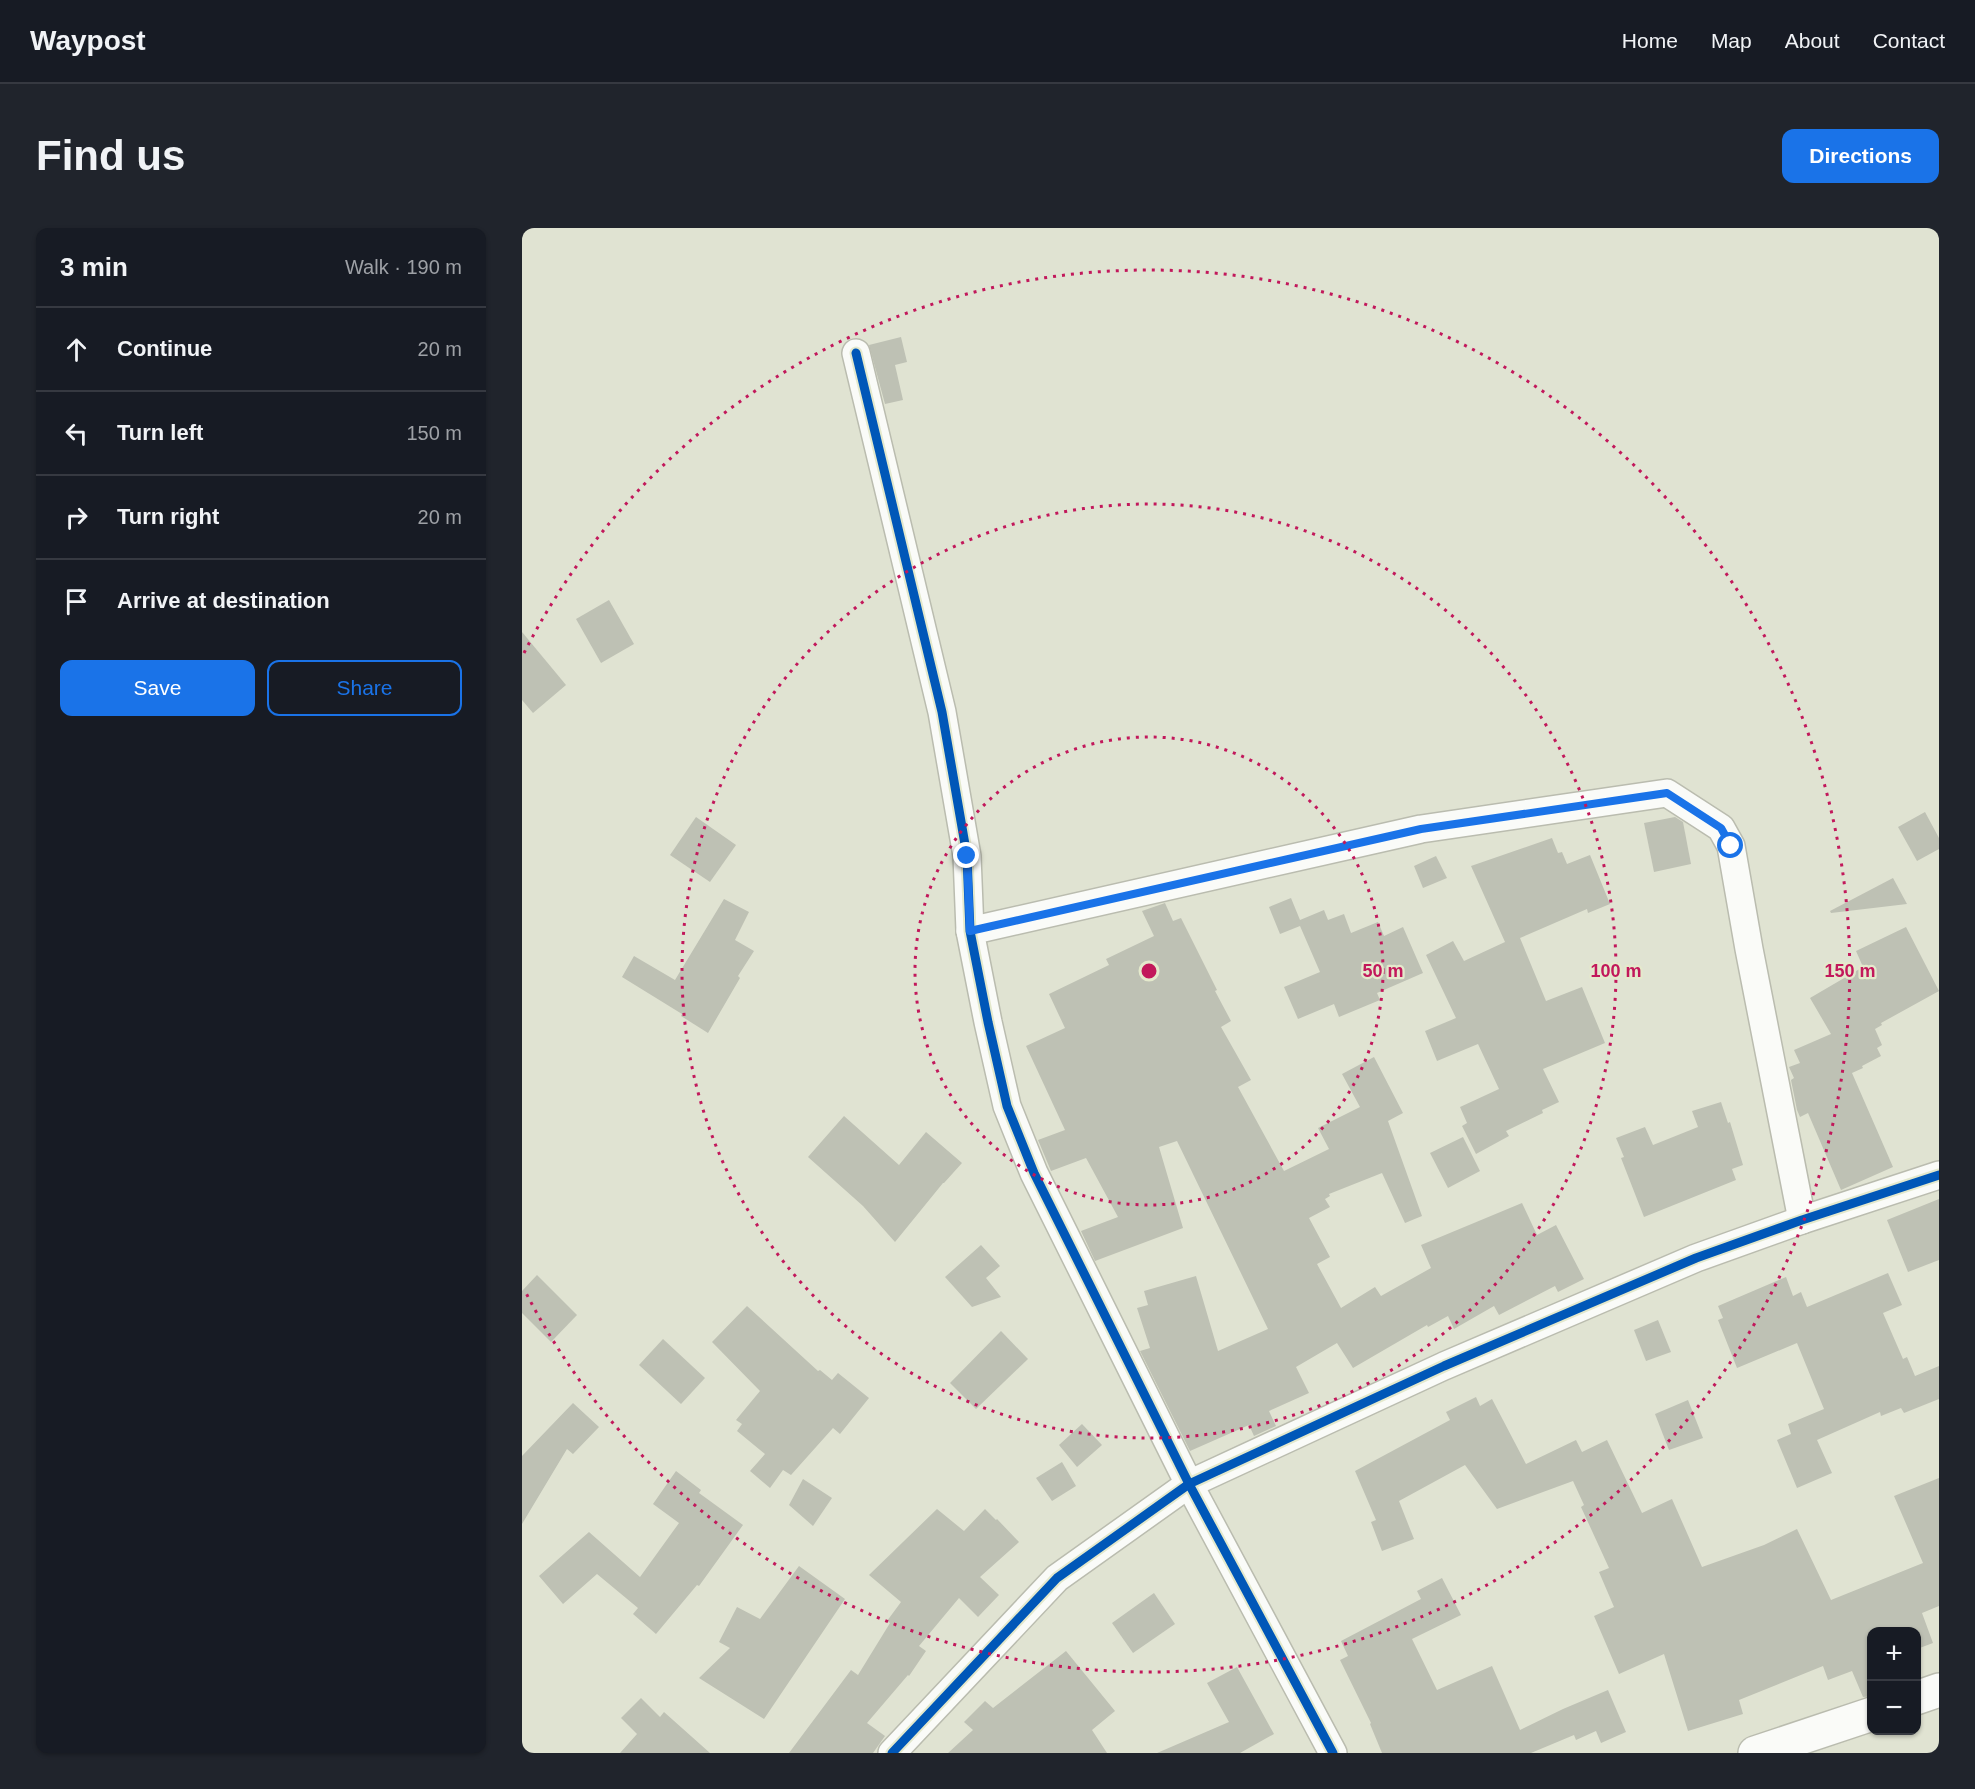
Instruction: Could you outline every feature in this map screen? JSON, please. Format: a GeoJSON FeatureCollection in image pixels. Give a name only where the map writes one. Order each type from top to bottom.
{"type":"FeatureCollection","features":[{"type":"Feature","properties":{"kind":"main road"},"geometry":{"type":"LineString","coordinates":[[1921,1696],[1939,1689]]}},
{"type":"Feature","properties":{"kind":"main road"},"geometry":{"type":"LineString","coordinates":[[1755,1753],[1867,1716]]}},
{"type":"Feature","properties":{"kind":"street"},"geometry":{"type":"LineString","coordinates":[[856,353],[942,712],[967,856],[970,931],[1007,1106],[1034,1173],[1189,1485],[1333,1753]]}},
{"type":"Feature","properties":{"kind":"street"},"geometry":{"type":"LineString","coordinates":[[970,931],[1421,829],[1667,793],[1721,828],[1731,846],[1802,1220]]}},
{"type":"Feature","properties":{"kind":"street"},"geometry":{"type":"LineString","coordinates":[[892,1753],[1057,1578],[1189,1485],[1444,1365],[1696,1258],[1939,1175]]}},
{"type":"Feature","properties":{"kind":"building"},"geometry":{"type":"Polygon","coordinates":[[[901,337],[907,362],[895,365],[903,400],[885,404],[869,345],[901,337]]]}},
{"type":"Feature","properties":{"kind":"building"},"geometry":{"type":"Polygon","coordinates":[[[609,600],[634,644],[601,663],[576,619],[609,600]]]}},
{"type":"Feature","properties":{"kind":"building"},"geometry":{"type":"Polygon","coordinates":[[[522,632],[566,685],[533,713],[522,700],[522,632]]]}},
{"type":"Feature","properties":{"kind":"building"},"geometry":{"type":"Polygon","coordinates":[[[1925,812],[1939,838],[1939,849],[1917,861],[1898,827],[1925,812]]]}},
{"type":"Feature","properties":{"kind":"building"},"geometry":{"type":"Polygon","coordinates":[[[696,817],[736,845],[710,882],[670,855],[696,817]]]}},
{"type":"Feature","properties":{"kind":"building"},"geometry":{"type":"Polygon","coordinates":[[[1675,817],[1683,822],[1691,864],[1654,872],[1644,823],[1675,817]]]}},
{"type":"Feature","properties":{"kind":"building"},"geometry":{"type":"Polygon","coordinates":[[[1552,838],[1558,853],[1562,852],[1567,864],[1590,855],[1610,904],[1588,913],[1587,909],[1520,938],[1546,1001],[1582,987],[1605,1043],[1543,1069],[1559,1102],[1542,1110],[1543,1113],[1506,1131],[1509,1136],[1476,1154],[1462,1126],[1467,1123],[1460,1107],[1499,1089],[1478,1044],[1437,1061],[1425,1031],[1456,1018],[1426,955],[1453,941],[1464,961],[1505,942],[1471,866],[1552,838]]]}},
{"type":"Feature","properties":{"kind":"building"},"geometry":{"type":"Polygon","coordinates":[[[1436,856],[1447,878],[1423,888],[1414,866],[1436,856]]]}},
{"type":"Feature","properties":{"kind":"building"},"geometry":{"type":"Polygon","coordinates":[[[1893,878],[1907,904],[1831,913],[1830,911],[1893,878]]]}},
{"type":"Feature","properties":{"kind":"building"},"geometry":{"type":"Polygon","coordinates":[[[1291,898],[1300,920],[1324,910],[1328,920],[1344,914],[1351,933],[1378,922],[1384,936],[1403,927],[1423,973],[1377,993],[1380,1000],[1339,1017],[1334,1004],[1298,1019],[1284,987],[1320,972],[1300,926],[1280,934],[1269,907],[1291,898]]]}},
{"type":"Feature","properties":{"kind":"building"},"geometry":{"type":"Polygon","coordinates":[[[724,899],[749,912],[735,940],[754,951],[708,1033],[622,977],[634,956],[675,980],[724,899]]]}},
{"type":"Feature","properties":{"kind":"building"},"geometry":{"type":"Polygon","coordinates":[[[1165,903],[1173,921],[1181,918],[1231,1021],[1221,1027],[1251,1080],[1238,1087],[1284,1171],[1329,1149],[1318,1128],[1360,1107],[1342,1074],[1374,1057],[1403,1113],[1388,1121],[1422,1216],[1405,1223],[1382,1173],[1329,1194],[1330,1196],[1325,1199],[1330,1207],[1309,1218],[1330,1257],[1317,1264],[1341,1308],[1375,1287],[1381,1296],[1431,1268],[1421,1245],[1522,1203],[1537,1235],[1556,1225],[1584,1279],[1558,1292],[1555,1286],[1499,1315],[1494,1306],[1454,1329],[1448,1316],[1428,1327],[1427,1325],[1353,1368],[1337,1343],[1296,1367],[1309,1393],[1269,1411],[1276,1426],[1254,1436],[1249,1425],[1190,1451],[1140,1351],[1150,1348],[1137,1308],[1148,1305],[1144,1291],[1196,1276],[1218,1351],[1268,1329],[1177,1141],[1159,1147],[1183,1228],[1095,1261],[1081,1231],[1118,1217],[1086,1158],[1051,1171],[1038,1140],[1065,1130],[1026,1046],[1065,1028],[1049,994],[1109,965],[1106,959],[1154,936],[1142,911],[1165,903]]]}},
{"type":"Feature","properties":{"kind":"building"},"geometry":{"type":"Polygon","coordinates":[[[1906,927],[1939,991],[1881,1023],[1882,1025],[1875,1029],[1882,1045],[1877,1048],[1881,1056],[1852,1073],[1893,1167],[1841,1190],[1808,1113],[1800,1117],[1797,1110],[1791,1080],[1794,1078],[1789,1067],[1800,1063],[1794,1050],[1831,1034],[1810,998],[1863,967],[1856,951],[1906,927]]]}},
{"type":"Feature","properties":{"kind":"building"},"geometry":{"type":"Polygon","coordinates":[[[1721,1102],[1728,1123],[1730,1122],[1743,1165],[1732,1169],[1736,1180],[1644,1217],[1621,1158],[1624,1157],[1616,1138],[1645,1127],[1653,1145],[1698,1127],[1692,1111],[1721,1102]]]}},
{"type":"Feature","properties":{"kind":"building"},"geometry":{"type":"Polygon","coordinates":[[[844,1116],[899,1165],[926,1132],[962,1163],[895,1242],[863,1206],[808,1157],[844,1116]]]}},
{"type":"Feature","properties":{"kind":"building"},"geometry":{"type":"Polygon","coordinates":[[[1463,1137],[1480,1171],[1448,1188],[1430,1153],[1463,1137]]]}},
{"type":"Feature","properties":{"kind":"building"},"geometry":{"type":"Polygon","coordinates":[[[1939,1199],[1939,1260],[1908,1272],[1887,1220],[1939,1199]]]}},
{"type":"Feature","properties":{"kind":"building"},"geometry":{"type":"Polygon","coordinates":[[[981,1245],[1000,1266],[986,1278],[1001,1297],[972,1307],[945,1277],[981,1245]]]}},
{"type":"Feature","properties":{"kind":"building"},"geometry":{"type":"Polygon","coordinates":[[[1888,1273],[1902,1305],[1883,1313],[1903,1359],[1907,1357],[1915,1376],[1939,1366],[1939,1399],[1904,1413],[1901,1408],[1881,1416],[1880,1412],[1817,1440],[1832,1473],[1797,1488],[1777,1440],[1791,1434],[1788,1424],[1824,1409],[1797,1343],[1737,1368],[1718,1320],[1723,1318],[1718,1306],[1786,1277],[1793,1296],[1801,1292],[1807,1307],[1888,1273]]]}},
{"type":"Feature","properties":{"kind":"building"},"geometry":{"type":"Polygon","coordinates":[[[537,1275],[577,1315],[551,1342],[522,1313],[522,1291],[537,1275]]]}},
{"type":"Feature","properties":{"kind":"building"},"geometry":{"type":"Polygon","coordinates":[[[747,1306],[818,1371],[820,1370],[832,1380],[838,1373],[869,1398],[840,1434],[833,1428],[791,1475],[783,1470],[770,1488],[750,1471],[765,1454],[737,1431],[742,1424],[736,1420],[760,1391],[712,1342],[747,1306]]]}},
{"type":"Feature","properties":{"kind":"building"},"geometry":{"type":"Polygon","coordinates":[[[1658,1320],[1671,1352],[1646,1361],[1634,1330],[1658,1320]]]}},
{"type":"Feature","properties":{"kind":"building"},"geometry":{"type":"Polygon","coordinates":[[[1001,1331],[1028,1359],[976,1409],[950,1383],[1001,1331]]]}},
{"type":"Feature","properties":{"kind":"building"},"geometry":{"type":"Polygon","coordinates":[[[663,1339],[705,1378],[681,1404],[639,1365],[663,1339]]]}},
{"type":"Feature","properties":{"kind":"building"},"geometry":{"type":"Polygon","coordinates":[[[1476,1397],[1480,1406],[1492,1399],[1526,1464],[1576,1440],[1582,1452],[1607,1440],[1642,1513],[1672,1499],[1702,1567],[1764,1545],[1797,1529],[1831,1600],[1923,1563],[1894,1496],[1939,1478],[1939,1606],[1922,1613],[1933,1643],[1921,1648],[1921,1627],[1867,1627],[1867,1697],[1863,1697],[1852,1671],[1828,1680],[1823,1666],[1739,1700],[1743,1714],[1688,1731],[1664,1654],[1619,1674],[1594,1616],[1614,1607],[1599,1572],[1609,1568],[1581,1507],[1584,1505],[1573,1481],[1497,1509],[1465,1465],[1399,1501],[1414,1539],[1382,1551],[1371,1522],[1376,1520],[1355,1471],[1450,1420],[1446,1412],[1476,1397]]]}},
{"type":"Feature","properties":{"kind":"building"},"geometry":{"type":"Polygon","coordinates":[[[1688,1400],[1703,1438],[1669,1450],[1655,1414],[1688,1400]]]}},
{"type":"Feature","properties":{"kind":"building"},"geometry":{"type":"Polygon","coordinates":[[[573,1403],[599,1427],[573,1454],[567,1449],[522,1524],[522,1456],[573,1403]]]}},
{"type":"Feature","properties":{"kind":"building"},"geometry":{"type":"Polygon","coordinates":[[[1082,1424],[1102,1445],[1077,1467],[1059,1445],[1082,1424]]]}},
{"type":"Feature","properties":{"kind":"building"},"geometry":{"type":"Polygon","coordinates":[[[1062,1462],[1076,1486],[1052,1501],[1036,1478],[1062,1462]]]}},
{"type":"Feature","properties":{"kind":"building"},"geometry":{"type":"Polygon","coordinates":[[[676,1471],[701,1490],[699,1493],[743,1525],[699,1586],[697,1585],[656,1634],[633,1614],[638,1608],[597,1574],[563,1604],[539,1576],[589,1532],[640,1577],[679,1523],[653,1504],[676,1471]]]}},
{"type":"Feature","properties":{"kind":"building"},"geometry":{"type":"Polygon","coordinates":[[[803,1479],[832,1498],[813,1526],[789,1505],[803,1479]]]}},
{"type":"Feature","properties":{"kind":"building"},"geometry":{"type":"Polygon","coordinates":[[[937,1509],[964,1531],[985,1509],[1019,1542],[980,1577],[999,1595],[978,1617],[959,1598],[919,1646],[926,1651],[909,1676],[867,1723],[885,1736],[873,1753],[789,1753],[851,1670],[858,1675],[890,1623],[887,1621],[901,1602],[869,1575],[937,1509]]]}},
{"type":"Feature","properties":{"kind":"building"},"geometry":{"type":"Polygon","coordinates":[[[799,1566],[845,1599],[764,1719],[699,1678],[730,1648],[719,1642],[737,1607],[760,1619],[799,1566]]]}},
{"type":"Feature","properties":{"kind":"building"},"geometry":{"type":"Polygon","coordinates":[[[1442,1578],[1461,1615],[1412,1639],[1437,1690],[1492,1666],[1520,1730],[1608,1690],[1626,1732],[1601,1743],[1596,1731],[1576,1740],[1574,1735],[1531,1753],[1382,1753],[1371,1723],[1340,1660],[1348,1656],[1341,1641],[1421,1599],[1417,1591],[1442,1578]]]}},
{"type":"Feature","properties":{"kind":"building"},"geometry":{"type":"Polygon","coordinates":[[[1154,1593],[1175,1624],[1133,1653],[1112,1623],[1154,1593]]]}},
{"type":"Feature","properties":{"kind":"building"},"geometry":{"type":"Polygon","coordinates":[[[1066,1651],[1115,1711],[1092,1730],[1107,1753],[948,1753],[973,1730],[964,1722],[985,1701],[993,1708],[1066,1651]]]}},
{"type":"Feature","properties":{"kind":"building"},"geometry":{"type":"Polygon","coordinates":[[[1237,1667],[1274,1734],[1240,1753],[1157,1753],[1229,1722],[1207,1683],[1237,1667]]]}},
{"type":"Feature","properties":{"kind":"building"},"geometry":{"type":"Polygon","coordinates":[[[641,1698],[660,1717],[664,1712],[710,1753],[620,1753],[637,1734],[621,1718],[641,1698]]]}},
{"type":"Feature","properties":{"kind":"cycle path"},"geometry":{"type":"LineString","coordinates":[[856,353],[942,712],[967,856],[970,931],[1007,1106],[1034,1173],[1189,1484],[1333,1753]]}},
{"type":"Feature","properties":{"kind":"cycle path"},"geometry":{"type":"LineString","coordinates":[[892,1753],[1057,1578],[1189,1484],[1444,1366],[1696,1258],[1939,1175]]}},
{"type":"Feature","properties":{"kind":"route"},"geometry":{"type":"LineString","coordinates":[[967,856],[970,931],[1421,829],[1667,793],[1721,828],[1731,846]]}}]}
